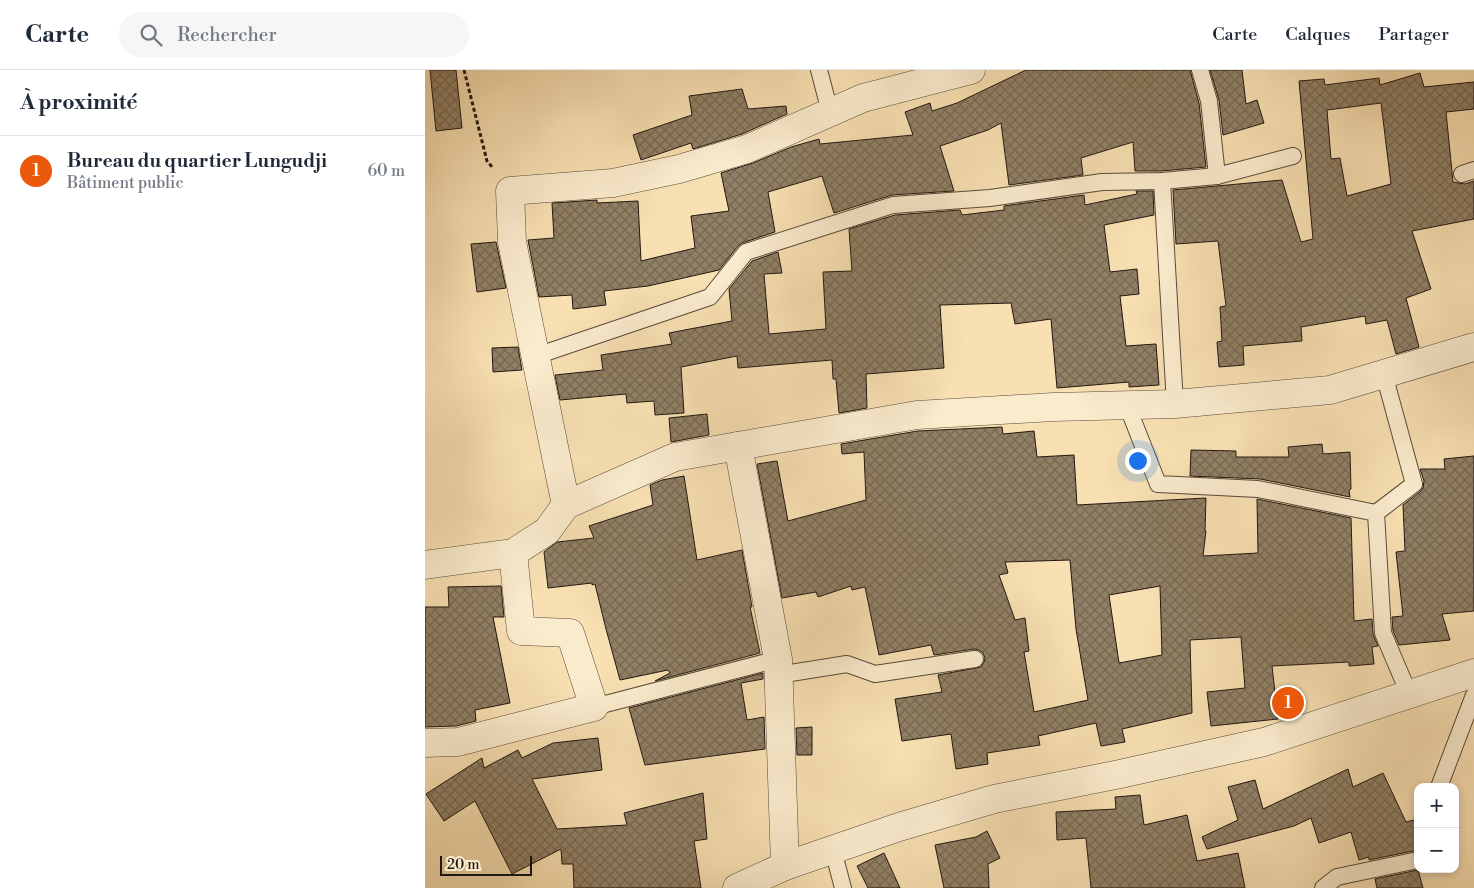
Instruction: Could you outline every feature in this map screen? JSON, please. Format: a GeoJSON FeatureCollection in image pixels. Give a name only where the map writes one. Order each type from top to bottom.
{"type":"FeatureCollection","features":[{"type":"Feature","properties":{"kind":"street"},"geometry":{"type":"LineString","coordinates":[[566,505],[512,242],[510,191],[613,183],[679,169],[747,149],[863,98],[971,70]]}},
{"type":"Feature","properties":{"kind":"street"},"geometry":{"type":"LineString","coordinates":[[425,566],[513,553],[547,531],[566,505],[675,457],[917,415],[1053,407],[1175,404],[1330,390],[1474,347]]}},
{"type":"Feature","properties":{"kind":"street"},"geometry":{"type":"LineString","coordinates":[[737,446],[778,667],[785,866]]}},
{"type":"Feature","properties":{"kind":"street"},"geometry":{"type":"LineString","coordinates":[[425,743],[458,742],[594,707],[570,632],[521,632],[513,553]]}},
{"type":"Feature","properties":{"kind":"street"},"geometry":{"type":"LineString","coordinates":[[737,888],[785,866],[899,827],[994,799],[1120,774],[1264,742],[1474,673]]}},
{"type":"Feature","properties":{"kind":"lane"},"geometry":{"type":"LineString","coordinates":[[819,70],[830,112]]}},
{"type":"Feature","properties":{"kind":"lane"},"geometry":{"type":"LineString","coordinates":[[1200,70],[1209,101],[1217,176]]}},
{"type":"Feature","properties":{"kind":"lane"},"geometry":{"type":"LineString","coordinates":[[536,356],[710,297],[746,252],[893,205],[990,198],[1102,182],[1162,181],[1217,176],[1293,156]]}},
{"type":"Feature","properties":{"kind":"lane"},"geometry":{"type":"LineString","coordinates":[[1162,181],[1175,404]]}},
{"type":"Feature","properties":{"kind":"lane"},"geometry":{"type":"LineString","coordinates":[[1127,405],[1158,484],[1258,489],[1376,512],[1414,484],[1384,374]]}},
{"type":"Feature","properties":{"kind":"lane"},"geometry":{"type":"LineString","coordinates":[[1376,512],[1383,633],[1409,694]]}},
{"type":"Feature","properties":{"kind":"lane"},"geometry":{"type":"LineString","coordinates":[[594,707],[778,667],[847,664],[875,674],[975,659]]}},
{"type":"Feature","properties":{"kind":"lane"},"geometry":{"type":"LineString","coordinates":[[1441,783],[1474,695]]}},
{"type":"Feature","properties":{"kind":"lane"},"geometry":{"type":"LineString","coordinates":[[833,850],[843,888]]}},
{"type":"Feature","properties":{"kind":"lane"},"geometry":{"type":"LineString","coordinates":[[1323,888],[1337,877],[1414,861]]}},
{"type":"Feature","properties":{"kind":"path"},"geometry":{"type":"LineString","coordinates":[[465,70],[487,161],[510,191]]}},
{"type":"Feature","properties":{"kind":"building"},"geometry":{"type":"Polygon","coordinates":[[[430,70],[456,70],[462,128],[436,131],[430,70]]]}},
{"type":"Feature","properties":{"kind":"building"},"geometry":{"type":"Polygon","coordinates":[[[1026,70],[1190,70],[1199,103],[1206,167],[1135,171],[1133,142],[1081,158],[1083,175],[1009,185],[1001,123],[988,130],[940,146],[954,191],[892,195],[834,213],[822,176],[768,192],[775,232],[742,243],[719,270],[648,286],[604,291],[606,305],[573,309],[572,295],[539,297],[528,240],[554,238],[552,203],[597,200],[597,203],[638,201],[641,261],[695,248],[691,216],[729,211],[721,173],[753,163],[791,147],[819,139],[820,144],[913,135],[905,112],[930,103],[932,111],[957,103],[1026,70]]]}},
{"type":"Feature","properties":{"kind":"building"},"geometry":{"type":"Polygon","coordinates":[[[1210,70],[1242,70],[1246,104],[1257,100],[1264,123],[1223,135],[1219,100],[1210,70]]]}},
{"type":"Feature","properties":{"kind":"building"},"geometry":{"type":"Polygon","coordinates":[[[1420,73],[1424,87],[1474,82],[1474,109],[1446,112],[1453,182],[1465,184],[1474,181],[1474,219],[1412,231],[1431,289],[1406,298],[1419,347],[1396,354],[1387,320],[1366,324],[1365,316],[1301,327],[1302,341],[1243,346],[1244,365],[1219,367],[1217,342],[1222,341],[1220,307],[1226,306],[1218,241],[1176,244],[1173,190],[1282,180],[1301,242],[1313,239],[1299,81],[1324,79],[1325,85],[1379,78],[1380,85],[1420,73]],[[1381,103],[1327,110],[1331,159],[1340,158],[1347,196],[1391,184],[1381,103]]]}},
{"type":"Feature","properties":{"kind":"building"},"geometry":{"type":"Polygon","coordinates":[[[742,89],[748,109],[786,106],[787,114],[742,134],[693,149],[691,143],[641,160],[633,135],[692,115],[689,96],[742,89]]]}},
{"type":"Feature","properties":{"kind":"building"},"geometry":{"type":"Polygon","coordinates":[[[1136,191],[1153,191],[1154,215],[1104,225],[1110,272],[1137,269],[1139,294],[1120,296],[1126,346],[1156,344],[1159,385],[1129,387],[1129,382],[1057,388],[1051,319],[1015,324],[1011,303],[940,305],[944,368],[866,374],[867,408],[839,413],[832,360],[738,368],[737,356],[681,367],[684,413],[655,415],[654,401],[627,403],[626,394],[560,400],[555,375],[603,370],[601,355],[672,344],[669,333],[732,321],[729,289],[752,261],[778,252],[782,273],[764,274],[769,334],[826,329],[823,272],[852,271],[849,229],[895,215],[960,210],[962,215],[1004,210],[1004,206],[1084,195],[1085,205],[1137,194],[1136,191]]]}},
{"type":"Feature","properties":{"kind":"building"},"geometry":{"type":"Polygon","coordinates":[[[496,242],[506,288],[477,292],[471,244],[496,242]]]}},
{"type":"Feature","properties":{"kind":"building"},"geometry":{"type":"Polygon","coordinates":[[[518,347],[522,370],[493,372],[492,348],[518,347]]]}},
{"type":"Feature","properties":{"kind":"building"},"geometry":{"type":"Polygon","coordinates":[[[707,414],[709,435],[671,442],[669,418],[707,414]]]}},
{"type":"Feature","properties":{"kind":"building"},"geometry":{"type":"Polygon","coordinates":[[[1002,427],[1003,434],[1034,431],[1037,457],[1074,455],[1077,505],[1206,498],[1206,531],[1203,556],[1258,553],[1257,499],[1351,518],[1354,621],[1372,619],[1373,634],[1378,646],[1372,647],[1374,664],[1349,666],[1349,662],[1272,666],[1278,719],[1211,726],[1207,692],[1245,688],[1241,637],[1190,640],[1192,713],[1122,729],[1125,742],[1101,746],[1096,723],[1038,736],[1040,745],[987,753],[988,764],[956,769],[951,734],[902,741],[895,699],[942,692],[938,675],[981,667],[985,658],[983,653],[974,649],[934,655],[931,645],[879,655],[865,587],[852,590],[851,586],[818,597],[816,592],[782,598],[757,464],[777,461],[788,521],[866,500],[864,452],[842,454],[841,444],[918,431],[1002,427]],[[1070,560],[1005,562],[1008,573],[999,575],[1015,620],[1025,618],[1029,651],[1024,652],[1034,712],[1088,700],[1076,629],[1070,560]],[[1160,586],[1109,595],[1119,663],[1162,655],[1160,586]]]}},
{"type":"Feature","properties":{"kind":"building"},"geometry":{"type":"Polygon","coordinates":[[[1322,444],[1323,454],[1350,452],[1350,497],[1260,479],[1190,476],[1191,450],[1236,451],[1236,457],[1289,457],[1288,447],[1322,444]]]}},
{"type":"Feature","properties":{"kind":"building"},"geometry":{"type":"Polygon","coordinates":[[[1474,456],[1474,611],[1442,614],[1450,640],[1399,645],[1393,631],[1392,617],[1403,616],[1396,552],[1405,551],[1403,505],[1423,488],[1424,481],[1420,469],[1445,469],[1444,459],[1474,456]]]}},
{"type":"Feature","properties":{"kind":"building"},"geometry":{"type":"Polygon","coordinates":[[[684,476],[697,560],[742,550],[752,607],[750,607],[760,653],[655,681],[670,673],[668,670],[620,680],[595,584],[548,588],[544,552],[557,542],[594,538],[589,526],[653,505],[650,485],[662,480],[684,476]]]}},
{"type":"Feature","properties":{"kind":"building"},"geometry":{"type":"Polygon","coordinates":[[[501,586],[504,617],[493,617],[510,703],[475,710],[476,721],[456,726],[425,727],[425,607],[449,607],[448,587],[501,586]]]}},
{"type":"Feature","properties":{"kind":"building"},"geometry":{"type":"Polygon","coordinates":[[[763,673],[763,679],[741,683],[747,720],[764,717],[765,749],[645,765],[629,708],[763,673]]]}},
{"type":"Feature","properties":{"kind":"building"},"geometry":{"type":"Polygon","coordinates":[[[812,727],[812,755],[797,755],[796,728],[812,727]]]}},
{"type":"Feature","properties":{"kind":"building"},"geometry":{"type":"Polygon","coordinates":[[[598,738],[602,770],[532,779],[557,829],[627,825],[624,813],[703,793],[707,839],[694,841],[701,888],[574,888],[573,864],[562,864],[561,849],[512,874],[475,801],[444,821],[426,794],[482,758],[484,768],[518,750],[522,758],[553,743],[598,738]]]}},
{"type":"Feature","properties":{"kind":"building"},"geometry":{"type":"Polygon","coordinates":[[[1348,769],[1353,787],[1383,773],[1406,822],[1414,820],[1414,851],[1369,860],[1369,857],[1359,860],[1351,832],[1319,843],[1311,818],[1294,826],[1207,849],[1202,837],[1238,820],[1228,787],[1255,780],[1263,809],[1348,769]]]}},
{"type":"Feature","properties":{"kind":"building"},"geometry":{"type":"Polygon","coordinates":[[[1140,795],[1144,825],[1187,815],[1197,861],[1238,853],[1245,888],[1091,888],[1086,838],[1057,840],[1056,812],[1116,809],[1115,797],[1140,795]]]}},
{"type":"Feature","properties":{"kind":"building"},"geometry":{"type":"Polygon","coordinates":[[[987,831],[1000,858],[988,864],[989,888],[944,888],[935,845],[976,837],[987,831]]]}},
{"type":"Feature","properties":{"kind":"building"},"geometry":{"type":"Polygon","coordinates":[[[884,853],[900,888],[868,888],[857,866],[884,853]]]}},
{"type":"Feature","properties":{"kind":"building"},"geometry":{"type":"Polygon","coordinates":[[[1414,871],[1414,873],[1419,873],[1423,888],[1377,888],[1375,879],[1414,871]]]}},
{"type":"Feature","properties":{"kind":"place","name":"Bureau du quartier Lungudji"},"geometry":{"type":"Point","coordinates":[1288,703]}}]}
